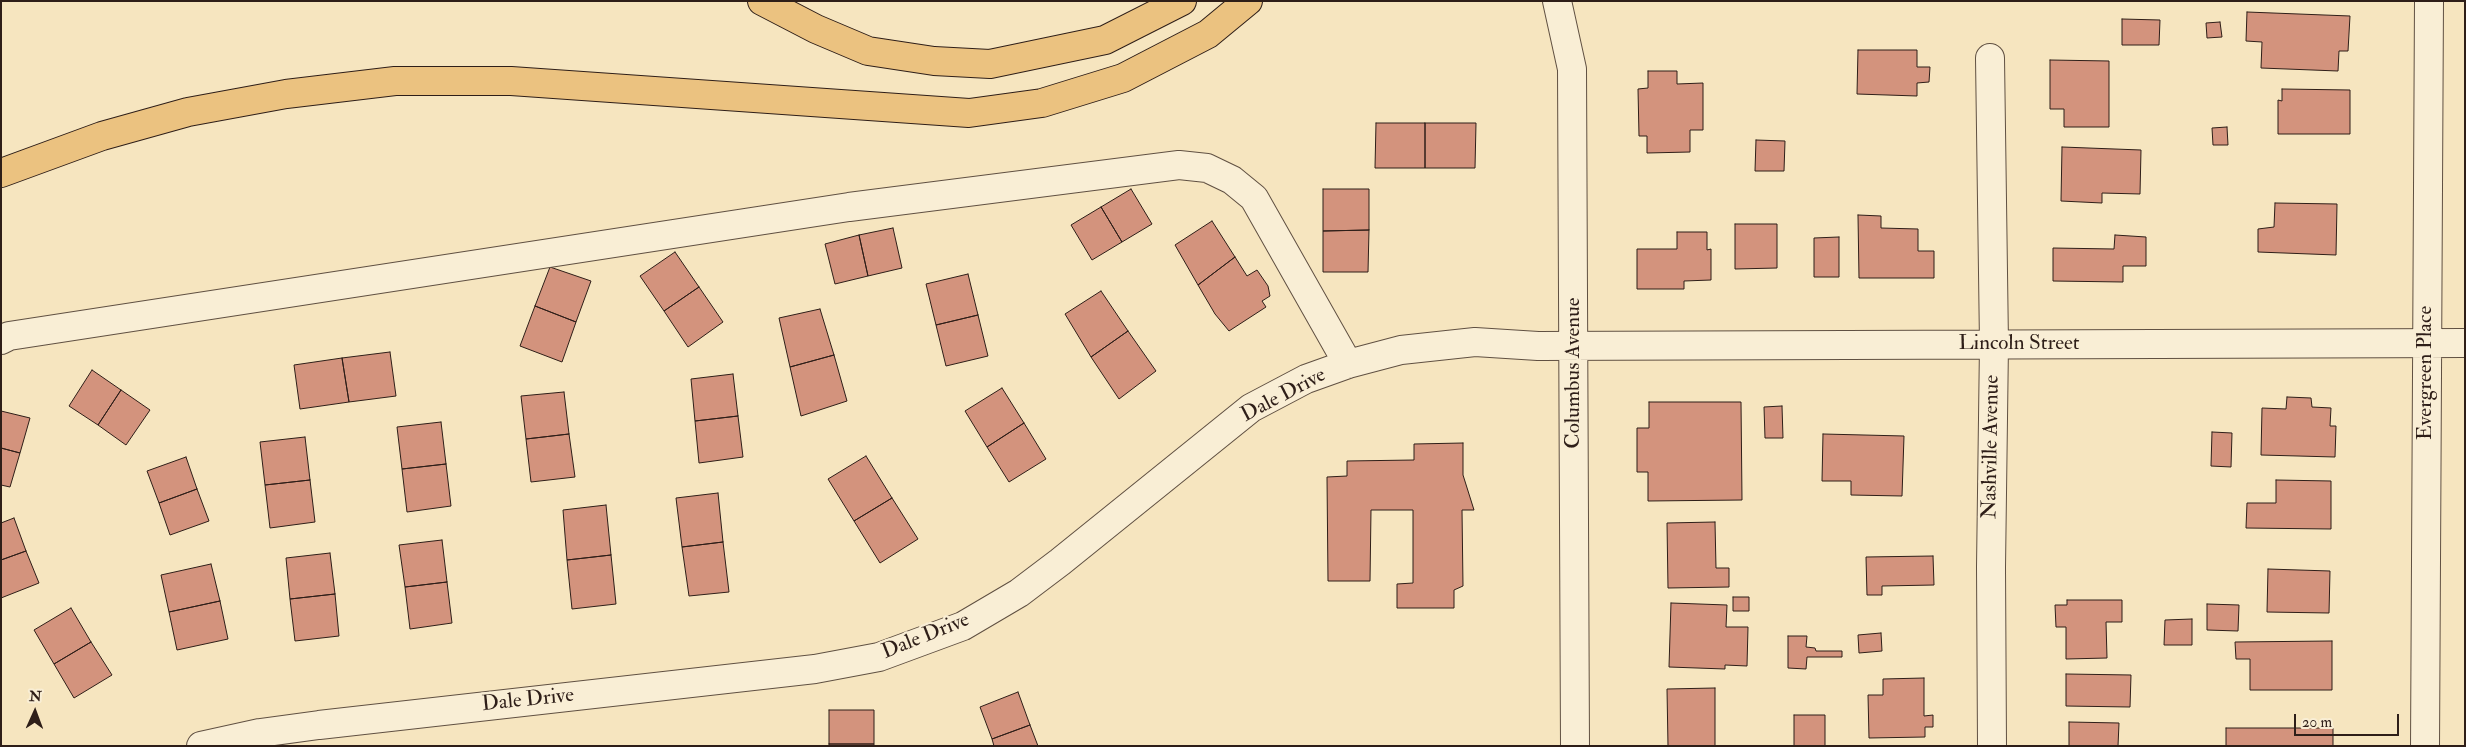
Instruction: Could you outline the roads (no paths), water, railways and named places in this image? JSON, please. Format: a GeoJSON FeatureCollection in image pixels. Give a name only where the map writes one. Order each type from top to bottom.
{"type":"FeatureCollection","features":[{"type":"Feature","properties":{"kind":"highway"},"geometry":{"type":"LineString","coordinates":[[762,1],[816,29],[868,51],[934,61],[990,64],[1105,40],[1182,1]]}},
{"type":"Feature","properties":{"kind":"highway"},"geometry":{"type":"LineString","coordinates":[[1,173],[102,136],[188,112],[286,94],[395,81],[511,81],[969,113],[1042,103],[1123,78],[1208,34],[1248,1]]}},
{"type":"Feature","properties":{"kind":"street","name":"Columbus Avenue"},"geometry":{"type":"LineString","coordinates":[[1557,1],[1572,69],[1575,746]]}},
{"type":"Feature","properties":{"kind":"street","name":"Evergreen Place"},"geometry":{"type":"LineString","coordinates":[[2424,746],[2428,1]]}},
{"type":"Feature","properties":{"kind":"street","name":"Nashville Avenue"},"geometry":{"type":"LineString","coordinates":[[1990,58],[1994,344],[1991,568],[1992,746]]}},
{"type":"Feature","properties":{"kind":"street"},"geometry":{"type":"LineString","coordinates":[[1,340],[9,336],[849,207],[1179,165],[1207,168],[1232,180],[1254,198],[1348,364]]}},
{"type":"Feature","properties":{"kind":"street","name":"Dale Drive"},"geometry":{"type":"LineString","coordinates":[[201,746],[260,733],[320,724],[815,670],[878,657],[963,626],[1019,593],[1251,408],[1306,380],[1348,364],[1401,350],[1475,342],[1574,345]]}},
{"type":"Feature","properties":{"kind":"street","name":"Lincoln Street"},"geometry":{"type":"LineString","coordinates":[[1574,345],[2465,343]]}}]}
